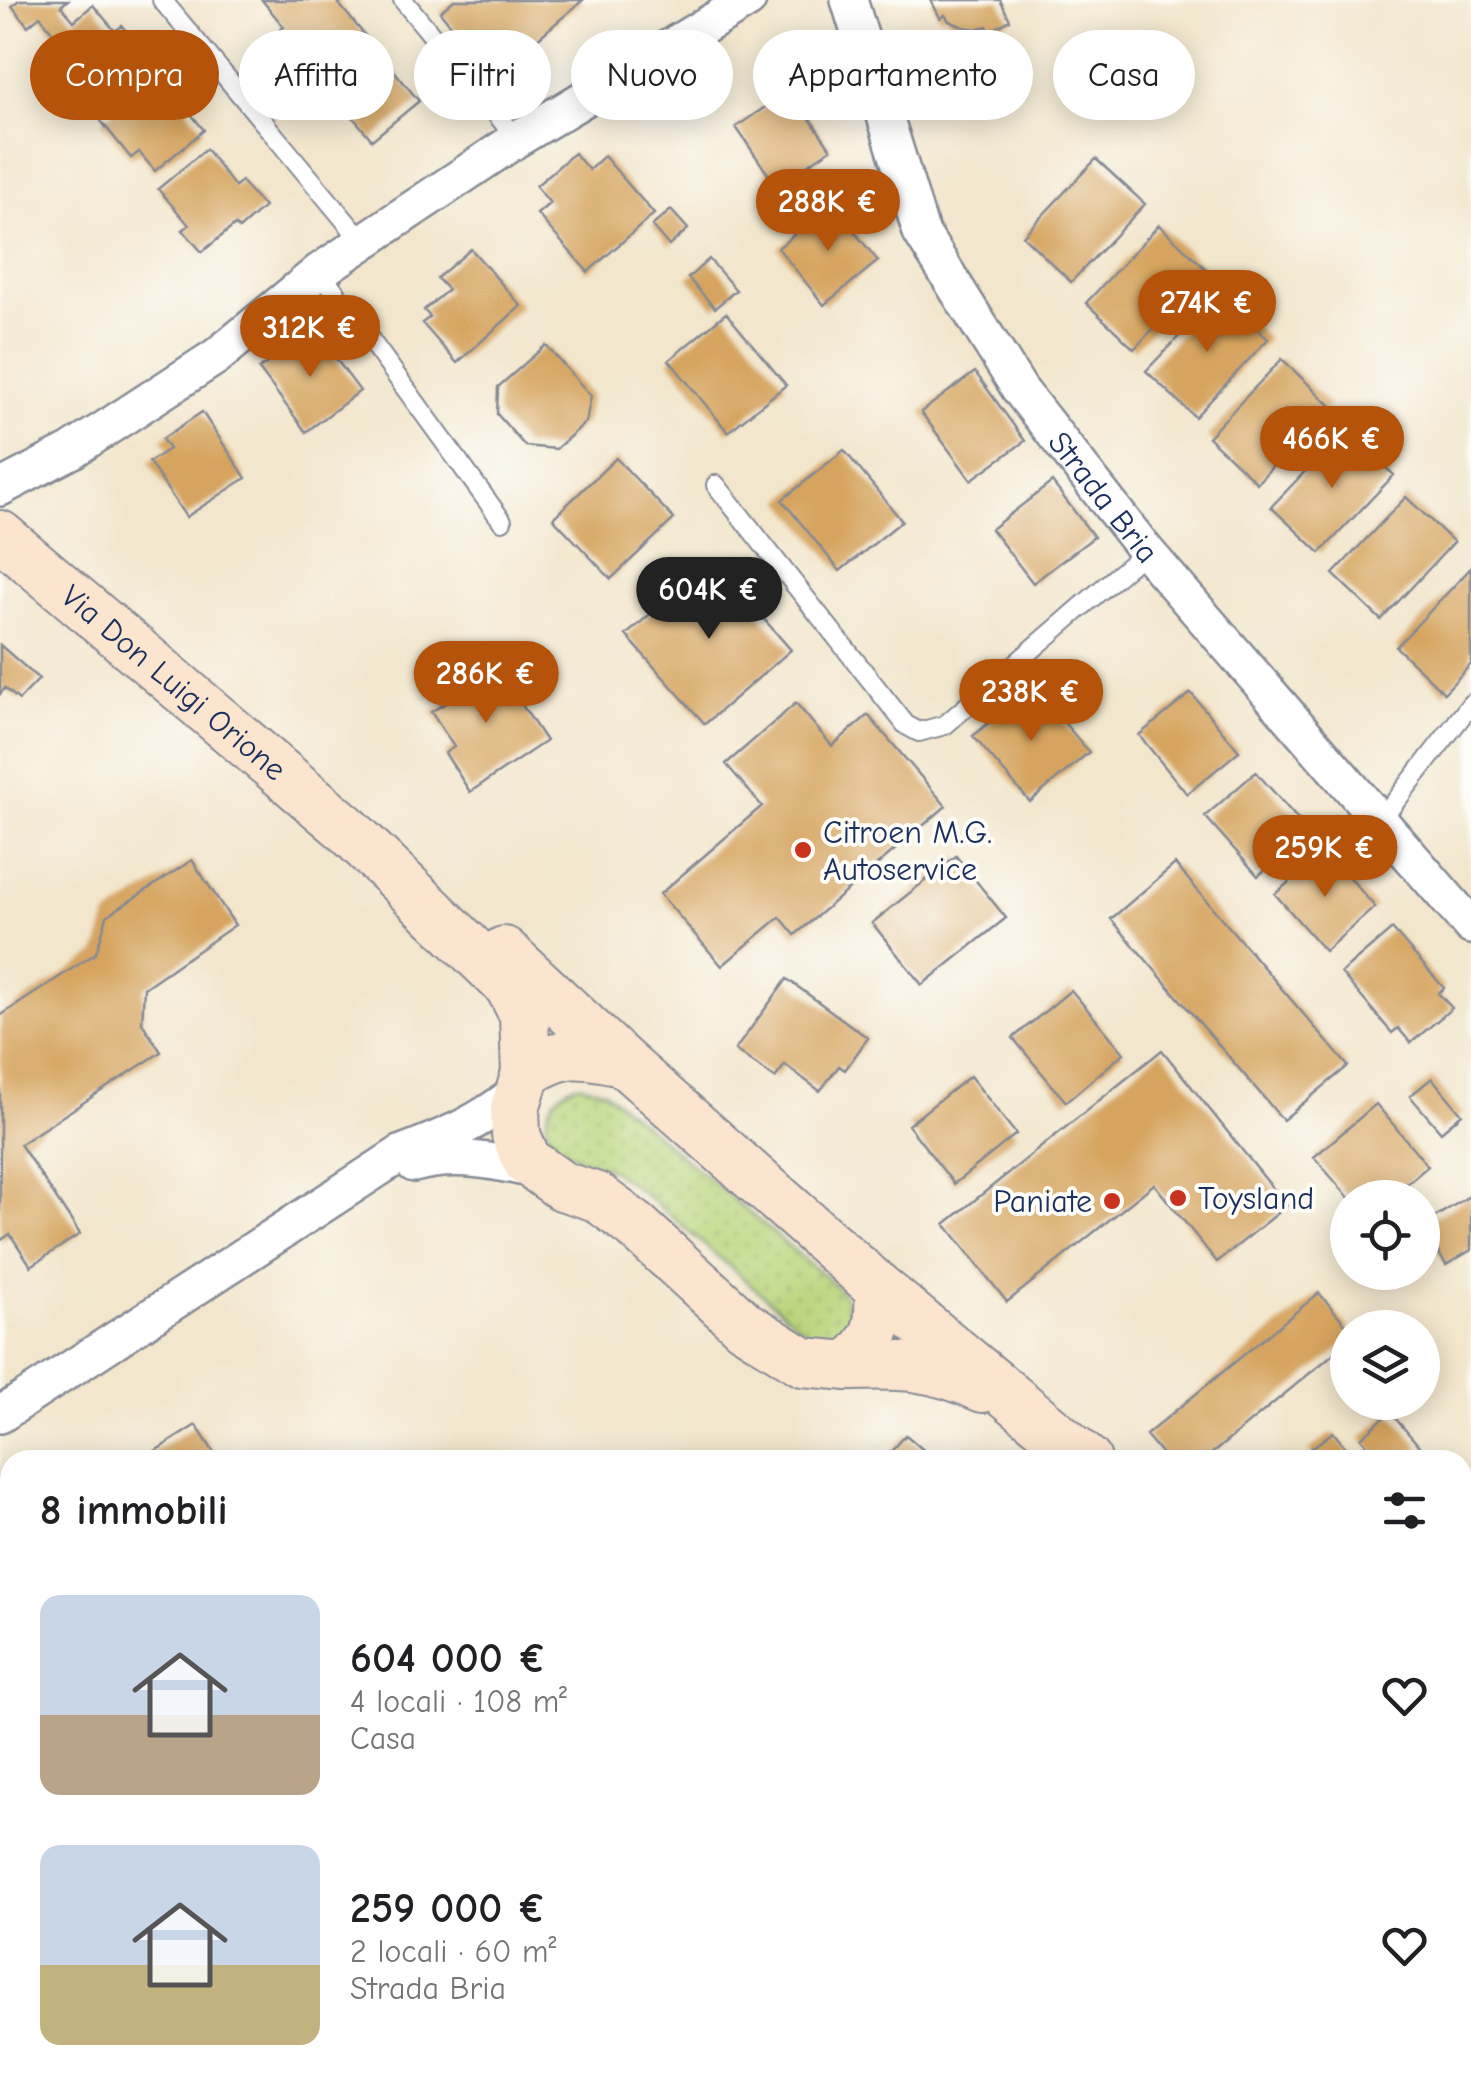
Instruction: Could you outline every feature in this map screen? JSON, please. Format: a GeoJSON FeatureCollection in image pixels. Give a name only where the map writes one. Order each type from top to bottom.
{"type":"FeatureCollection","features":[{"type":"Feature","properties":{"kind":"main road","name":"Via Don Luigi Orione"},"geometry":{"type":"LineString","coordinates":[[0,536],[347,829],[509,986],[524,1015],[523,1082],[514,1108],[516,1135],[527,1161],[562,1186],[597,1198],[636,1226],[744,1324],[802,1362],[848,1366],[909,1364],[952,1374],[1032,1411]]}},
{"type":"Feature","properties":{"kind":"main road","name":"Via Don Luigi Orione"},"geometry":{"type":"LineString","coordinates":[[347,829],[462,912],[622,1061],[908,1315],[1076,1450]]}},
{"type":"Feature","properties":{"kind":"main road"},"geometry":{"type":"LineString","coordinates":[[523,1082],[543,1062],[578,1052],[622,1061]]}},
{"type":"Feature","properties":{"kind":"main road"},"geometry":{"type":"LineString","coordinates":[[848,1366],[872,1344],[881,1318],[879,1288]]}},
{"type":"Feature","properties":{"kind":"street"},"geometry":{"type":"LineString","coordinates":[[0,488],[71,451],[217,356],[320,271],[517,138],[748,0]]}},
{"type":"Feature","properties":{"kind":"street","name":"Strada Bria"},"geometry":{"type":"LineString","coordinates":[[849,0],[921,232],[1020,390],[1146,550],[1471,926]]}},
{"type":"Feature","properties":{"kind":"street"},"geometry":{"type":"LineString","coordinates":[[0,1415],[402,1153],[484,1118],[523,1082]]}},
{"type":"Feature","properties":{"kind":"street"},"geometry":{"type":"LineString","coordinates":[[364,1178],[447,1157],[474,1158],[543,1172]]}},
{"type":"Feature","properties":{"kind":"lane"},"geometry":{"type":"LineString","coordinates":[[162,0],[362,241]]}},
{"type":"Feature","properties":{"kind":"lane"},"geometry":{"type":"LineString","coordinates":[[403,0],[517,138]]}},
{"type":"Feature","properties":{"kind":"lane"},"geometry":{"type":"LineString","coordinates":[[320,271],[502,520]]}},
{"type":"Feature","properties":{"kind":"lane"},"geometry":{"type":"LineString","coordinates":[[716,486],[906,725],[919,732],[944,725],[1146,550]]}},
{"type":"Feature","properties":{"kind":"lane"},"geometry":{"type":"LineString","coordinates":[[1381,820],[1471,704]]}},
{"type":"Feature","properties":{"kind":"green space"},"geometry":{"type":"Polygon","coordinates":[[[576,1084],[603,1090],[828,1279],[849,1306],[846,1328],[830,1338],[807,1333],[634,1186],[557,1145],[548,1130],[550,1106],[576,1084]]]}},
{"type":"Feature","properties":{"kind":"building"},"geometry":{"type":"Polygon","coordinates":[[[19,0],[68,0],[61,6],[74,21],[93,5],[114,30],[51,30],[40,16],[28,26],[12,6],[19,0]]]}},
{"type":"Feature","properties":{"kind":"building"},"geometry":{"type":"Polygon","coordinates":[[[262,0],[344,0],[339,4],[360,30],[280,30],[284,27],[262,0]]]}},
{"type":"Feature","properties":{"kind":"building"},"geometry":{"type":"Polygon","coordinates":[[[454,0],[583,0],[548,30],[455,30],[440,12],[454,0]]]}},
{"type":"Feature","properties":{"kind":"building"},"geometry":{"type":"Polygon","coordinates":[[[931,0],[1000,0],[1010,20],[988,30],[987,26],[963,27],[945,15],[940,18],[931,0]]]}},
{"type":"Feature","properties":{"kind":"building"},"geometry":{"type":"Polygon","coordinates":[[[394,71],[414,95],[414,105],[372,140],[355,120],[394,120],[394,71]]]}},
{"type":"Feature","properties":{"kind":"building"},"geometry":{"type":"Polygon","coordinates":[[[753,115],[753,120],[811,120],[831,149],[776,186],[736,127],[753,115]]]}},
{"type":"Feature","properties":{"kind":"building"},"geometry":{"type":"Polygon","coordinates":[[[196,120],[204,130],[155,171],[139,152],[131,158],[101,121],[196,120]]]}},
{"type":"Feature","properties":{"kind":"building"},"geometry":{"type":"Polygon","coordinates":[[[206,149],[235,187],[241,181],[264,207],[239,229],[235,225],[202,252],[183,230],[189,225],[158,189],[206,149]]]}},
{"type":"Feature","properties":{"kind":"building"},"geometry":{"type":"Polygon","coordinates":[[[574,153],[589,170],[604,156],[654,214],[588,272],[537,214],[550,203],[536,186],[574,153]]]}},
{"type":"Feature","properties":{"kind":"building"},"geometry":{"type":"Polygon","coordinates":[[[1096,159],[1145,204],[1071,282],[1023,236],[1096,159]]]}},
{"type":"Feature","properties":{"kind":"building"},"geometry":{"type":"Polygon","coordinates":[[[832,204],[878,261],[824,305],[778,248],[832,204]]]}},
{"type":"Feature","properties":{"kind":"building"},"geometry":{"type":"Polygon","coordinates":[[[671,210],[688,229],[669,246],[652,226],[671,210]]]}},
{"type":"Feature","properties":{"kind":"building"},"geometry":{"type":"Polygon","coordinates":[[[1159,225],[1208,271],[1134,349],[1086,303],[1159,225]]]}},
{"type":"Feature","properties":{"kind":"building"},"geometry":{"type":"Polygon","coordinates":[[[471,249],[521,306],[457,363],[422,323],[430,317],[424,310],[448,290],[437,278],[471,249]]]}},
{"type":"Feature","properties":{"kind":"building"},"geometry":{"type":"Polygon","coordinates":[[[709,259],[736,290],[715,308],[688,278],[709,259]]]}},
{"type":"Feature","properties":{"kind":"building"},"geometry":{"type":"Polygon","coordinates":[[[1220,293],[1268,339],[1195,417],[1146,371],[1220,293]]]}},
{"type":"Feature","properties":{"kind":"building"},"geometry":{"type":"Polygon","coordinates":[[[726,313],[786,385],[728,432],[669,360],[726,313]]]}},
{"type":"Feature","properties":{"kind":"building"},"geometry":{"type":"Polygon","coordinates":[[[313,328],[360,391],[306,432],[259,369],[313,328]]]}},
{"type":"Feature","properties":{"kind":"building"},"geometry":{"type":"Polygon","coordinates":[[[546,345],[591,396],[586,422],[556,449],[525,446],[497,414],[498,387],[546,345]]]}},
{"type":"Feature","properties":{"kind":"building"},"geometry":{"type":"Polygon","coordinates":[[[1282,359],[1330,405],[1257,483],[1208,437],[1282,359]]]}},
{"type":"Feature","properties":{"kind":"building"},"geometry":{"type":"Polygon","coordinates":[[[975,372],[1025,441],[971,480],[921,412],[975,372]]]}},
{"type":"Feature","properties":{"kind":"building"},"geometry":{"type":"Polygon","coordinates":[[[202,412],[246,478],[186,517],[149,462],[169,449],[162,439],[202,412]]]}},
{"type":"Feature","properties":{"kind":"building"},"geometry":{"type":"Polygon","coordinates":[[[1345,430],[1394,475],[1320,553],[1271,507],[1345,430]]]}},
{"type":"Feature","properties":{"kind":"building"},"geometry":{"type":"Polygon","coordinates":[[[844,450],[902,521],[840,571],[782,500],[844,450]]]}},
{"type":"Feature","properties":{"kind":"building"},"geometry":{"type":"Polygon","coordinates":[[[616,458],[674,519],[611,579],[553,518],[616,458]]]}},
{"type":"Feature","properties":{"kind":"building"},"geometry":{"type":"Polygon","coordinates":[[[1052,482],[1094,537],[1033,583],[991,529],[1052,482]]]}},
{"type":"Feature","properties":{"kind":"building"},"geometry":{"type":"Polygon","coordinates":[[[1406,497],[1454,542],[1381,620],[1333,574],[1406,497]]]}},
{"type":"Feature","properties":{"kind":"building"},"geometry":{"type":"Polygon","coordinates":[[[712,560],[791,650],[705,724],[626,635],[712,560]]]}},
{"type":"Feature","properties":{"kind":"building"},"geometry":{"type":"Polygon","coordinates":[[[1471,568],[1471,664],[1444,693],[1396,647],[1471,568]]]}},
{"type":"Feature","properties":{"kind":"building"},"geometry":{"type":"Polygon","coordinates":[[[0,645],[39,679],[19,700],[5,688],[0,694],[0,645]]]}},
{"type":"Feature","properties":{"kind":"building"},"geometry":{"type":"Polygon","coordinates":[[[492,660],[546,741],[470,792],[445,753],[454,747],[431,712],[449,701],[444,692],[492,660]]]}},
{"type":"Feature","properties":{"kind":"building"},"geometry":{"type":"Polygon","coordinates":[[[1033,686],[1089,752],[1030,802],[973,736],[1033,686]]]}},
{"type":"Feature","properties":{"kind":"building"},"geometry":{"type":"Polygon","coordinates":[[[1191,693],[1239,751],[1187,794],[1139,735],[1191,693]]]}},
{"type":"Feature","properties":{"kind":"building","name":"Citroen M.G. Autoservice"},"geometry":{"type":"Polygon","coordinates":[[[796,703],[832,746],[868,715],[946,806],[795,935],[780,917],[722,966],[660,894],[762,806],[726,764],[796,703]]]}},
{"type":"Feature","properties":{"kind":"building"},"geometry":{"type":"Polygon","coordinates":[[[1256,772],[1309,832],[1258,876],[1205,816],[1256,772]]]}},
{"type":"Feature","properties":{"kind":"building"},"geometry":{"type":"Polygon","coordinates":[[[1326,850],[1375,907],[1325,951],[1275,894],[1326,850]]]}},
{"type":"Feature","properties":{"kind":"building"},"geometry":{"type":"Polygon","coordinates":[[[956,856],[1006,918],[922,985],[872,923],[956,856]]]}},
{"type":"Feature","properties":{"kind":"building"},"geometry":{"type":"Polygon","coordinates":[[[192,860],[235,925],[144,988],[142,1023],[161,1052],[20,1144],[80,1234],[31,1266],[10,1234],[0,1241],[0,1016],[96,953],[107,916],[192,860]]]}},
{"type":"Feature","properties":{"kind":"building"},"geometry":{"type":"Polygon","coordinates":[[[1175,864],[1348,1066],[1283,1120],[1111,919],[1175,864]]]}},
{"type":"Feature","properties":{"kind":"building"},"geometry":{"type":"Polygon","coordinates":[[[1392,929],[1444,988],[1438,993],[1452,1008],[1411,1043],[1398,1028],[1392,1033],[1341,973],[1392,929]]]}},
{"type":"Feature","properties":{"kind":"building"},"geometry":{"type":"Polygon","coordinates":[[[787,979],[868,1038],[845,1070],[839,1066],[820,1091],[785,1065],[775,1078],[735,1050],[787,979]]]}},
{"type":"Feature","properties":{"kind":"building"},"geometry":{"type":"Polygon","coordinates":[[[1071,990],[1124,1053],[1066,1102],[1013,1038],[1071,990]]]}},
{"type":"Feature","properties":{"kind":"building"},"geometry":{"type":"Polygon","coordinates":[[[1162,1050],[1287,1206],[1217,1262],[1154,1184],[1007,1302],[945,1224],[1162,1050]]]}},
{"type":"Feature","properties":{"kind":"building"},"geometry":{"type":"Polygon","coordinates":[[[970,1076],[1016,1134],[954,1184],[908,1125],[970,1076]]]}},
{"type":"Feature","properties":{"kind":"building"},"geometry":{"type":"Polygon","coordinates":[[[1432,1078],[1462,1114],[1441,1132],[1410,1096],[1432,1078]]]}},
{"type":"Feature","properties":{"kind":"building"},"geometry":{"type":"Polygon","coordinates":[[[1376,1104],[1428,1166],[1411,1180],[1334,1180],[1314,1157],[1376,1104]]]}},
{"type":"Feature","properties":{"kind":"building"},"geometry":{"type":"Polygon","coordinates":[[[1471,1195],[1471,1250],[1446,1265],[1440,1255],[1440,1214],[1471,1195]]]}},
{"type":"Feature","properties":{"kind":"building"},"geometry":{"type":"Polygon","coordinates":[[[1319,1293],[1334,1310],[1330,1310],[1330,1357],[1216,1450],[1159,1450],[1146,1435],[1319,1293]]]}},
{"type":"Feature","properties":{"kind":"building"},"geometry":{"type":"Polygon","coordinates":[[[1381,1420],[1397,1420],[1420,1447],[1416,1450],[1371,1450],[1361,1438],[1381,1420]]]}},
{"type":"Feature","properties":{"kind":"building"},"geometry":{"type":"Polygon","coordinates":[[[196,1425],[212,1450],[157,1450],[196,1425]]]}},
{"type":"Feature","properties":{"kind":"building"},"geometry":{"type":"Polygon","coordinates":[[[1333,1432],[1348,1450],[1309,1450],[1333,1432]]]}},
{"type":"Feature","properties":{"kind":"building"},"geometry":{"type":"Polygon","coordinates":[[[906,1435],[923,1450],[892,1450],[906,1435]]]}},
{"type":"Feature","properties":{"kind":"place","name":"Citroen M.G. Autoservice"},"geometry":{"type":"Point","coordinates":[803,850]}},
{"type":"Feature","properties":{"kind":"place","name":"Toysland"},"geometry":{"type":"Point","coordinates":[1178,1198]}},
{"type":"Feature","properties":{"kind":"place","name":"Paniate"},"geometry":{"type":"Point","coordinates":[1112,1201]}}]}
